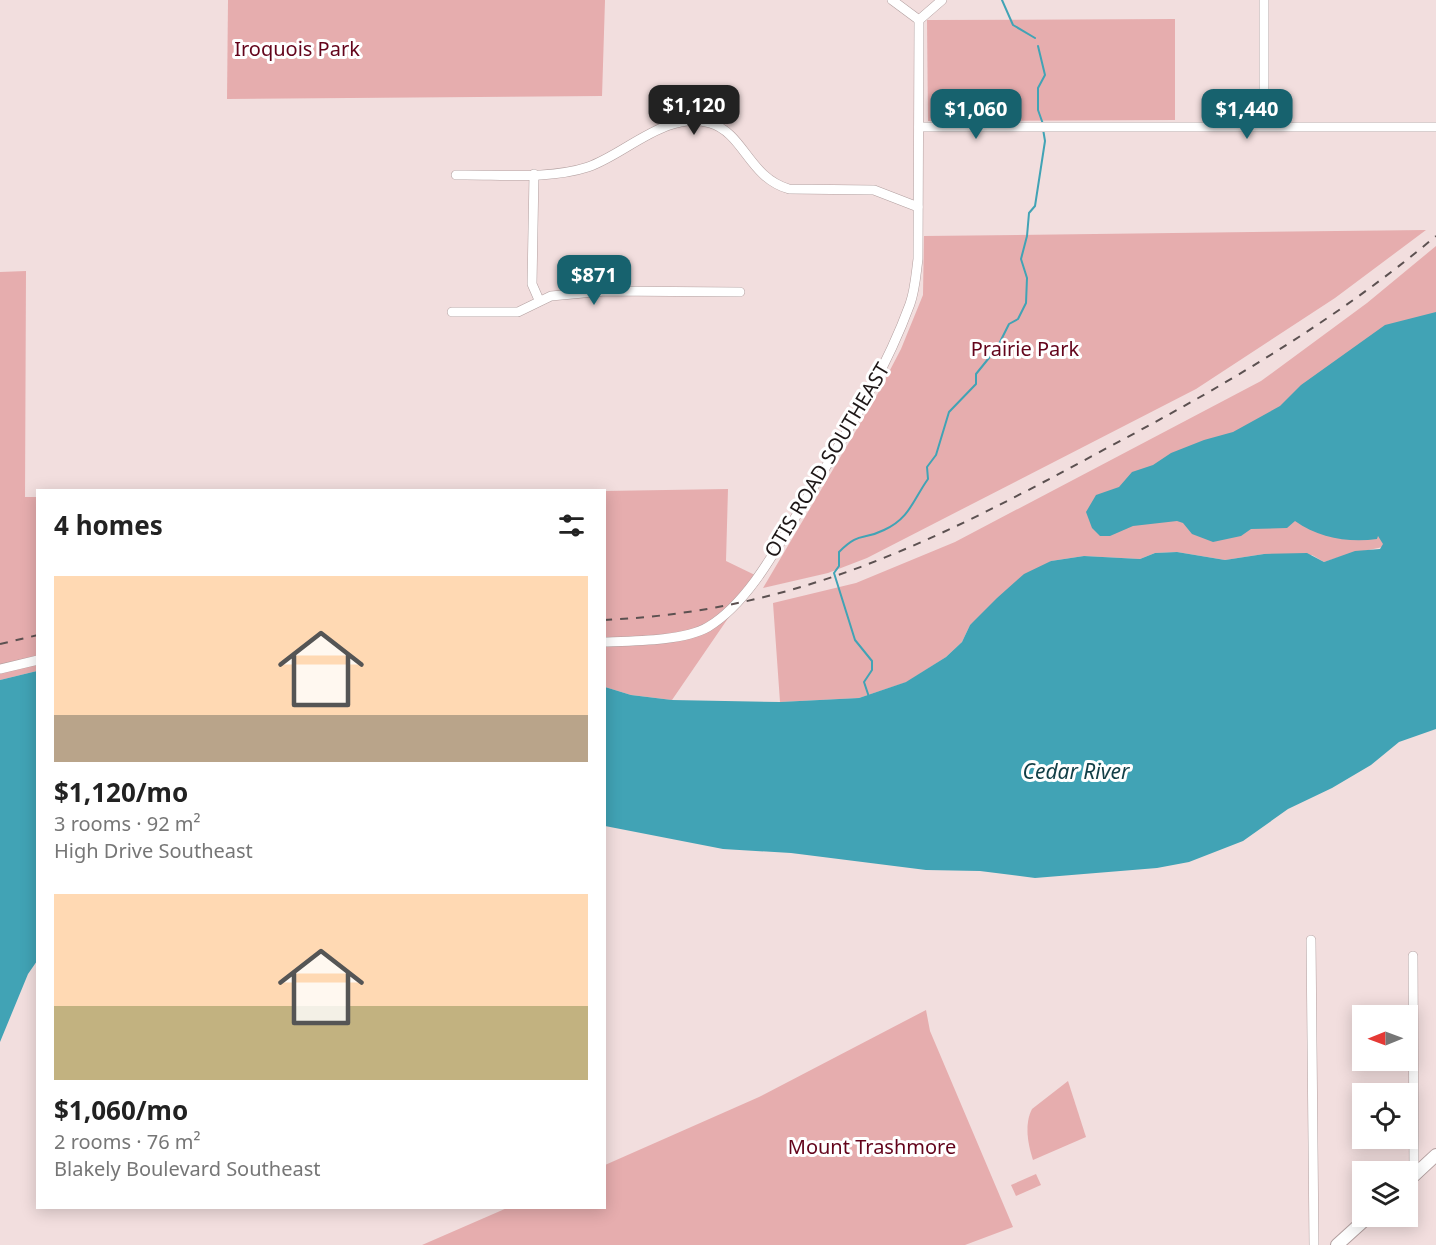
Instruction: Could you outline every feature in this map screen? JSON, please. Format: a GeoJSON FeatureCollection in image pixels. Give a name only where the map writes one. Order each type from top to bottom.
{"type":"FeatureCollection","features":[{"type":"Feature","properties":{"kind":"main road"},"geometry":{"type":"LineString","coordinates":[[1418,1172],[1436,1155]]}},
{"type":"Feature","properties":{"kind":"main road"},"geometry":{"type":"LineString","coordinates":[[1337,1245],[1357,1227]]}},
{"type":"Feature","properties":{"kind":"street"},"geometry":{"type":"LineString","coordinates":[[892,0],[919,20],[942,0]]}},
{"type":"Feature","properties":{"kind":"street"},"geometry":{"type":"LineString","coordinates":[[1264,0],[1264,126]]}},
{"type":"Feature","properties":{"kind":"street","name":"OTIS ROAD SOUTHEAST"},"geometry":{"type":"LineString","coordinates":[[606,642],[667,637],[696,632],[708,627],[737,604],[780,541],[873,390],[896,339],[914,285],[918,259],[919,20]]}},
{"type":"Feature","properties":{"kind":"street"},"geometry":{"type":"LineString","coordinates":[[456,175],[576,171],[609,157],[664,127],[701,122],[711,123],[730,135],[768,181],[777,186],[789,189],[874,190],[918,207]]}},
{"type":"Feature","properties":{"kind":"street"},"geometry":{"type":"LineString","coordinates":[[919,127],[1436,127]]}},
{"type":"Feature","properties":{"kind":"street"},"geometry":{"type":"LineString","coordinates":[[534,174],[532,284],[539,300]]}},
{"type":"Feature","properties":{"kind":"street"},"geometry":{"type":"LineString","coordinates":[[452,312],[518,312],[551,296],[605,291],[740,292]]}},
{"type":"Feature","properties":{"kind":"street"},"geometry":{"type":"LineString","coordinates":[[0,669],[36,660]]}},
{"type":"Feature","properties":{"kind":"street"},"geometry":{"type":"LineString","coordinates":[[1311,940],[1314,1245]]}},
{"type":"Feature","properties":{"kind":"street"},"geometry":{"type":"LineString","coordinates":[[1410,1161],[1413,956]]}},
{"type":"Feature","properties":{"kind":"green space","name":"Iroquois Park"},"geometry":{"type":"Polygon","coordinates":[[[228,0],[605,0],[602,96],[227,99],[228,0]]]}},
{"type":"Feature","properties":{"kind":"green space"},"geometry":{"type":"Polygon","coordinates":[[[1175,19],[1175,120],[928,121],[927,20],[1175,19]]]}},
{"type":"Feature","properties":{"kind":"green space","name":"Prairie Park"},"geometry":{"type":"Polygon","coordinates":[[[1426,230],[1335,298],[1196,389],[867,558],[828,573],[763,588],[877,395],[901,349],[923,295],[924,236],[1426,230]]]}},
{"type":"Feature","properties":{"kind":"green space"},"geometry":{"type":"Polygon","coordinates":[[[1436,246],[1436,535],[1324,562],[1312,555],[1264,554],[1225,560],[1177,552],[1155,553],[1140,559],[1084,556],[1051,561],[970,625],[962,642],[946,657],[907,682],[859,698],[780,702],[773,603],[856,583],[955,542],[1261,381],[1367,303],[1436,246]]]}},
{"type":"Feature","properties":{"kind":"green space"},"geometry":{"type":"Polygon","coordinates":[[[26,271],[25,497],[36,497],[36,671],[0,680],[0,272],[26,271]]]}},
{"type":"Feature","properties":{"kind":"green space"},"geometry":{"type":"Polygon","coordinates":[[[728,489],[726,561],[757,576],[672,700],[631,695],[606,687],[606,491],[728,489]]]}},
{"type":"Feature","properties":{"kind":"green space","name":"Mount Trashmore"},"geometry":{"type":"Polygon","coordinates":[[[926,1010],[930,1031],[1013,1227],[965,1245],[422,1245],[505,1209],[606,1209],[606,1165],[759,1097],[926,1010]]]}},
{"type":"Feature","properties":{"kind":"green space"},"geometry":{"type":"Polygon","coordinates":[[[1068,1081],[1086,1137],[1033,1160],[1027,1128],[1032,1109],[1068,1081]]]}},
{"type":"Feature","properties":{"kind":"green space"},"geometry":{"type":"Polygon","coordinates":[[[1036,1174],[1041,1185],[1016,1196],[1011,1185],[1036,1174]]]}},
{"type":"Feature","properties":{"kind":"water","name":"Cedar River"},"geometry":{"type":"Polygon","coordinates":[[[1436,312],[1436,729],[1399,742],[1371,765],[1332,788],[1288,809],[1243,841],[1189,862],[1157,868],[1035,878],[980,871],[926,870],[791,853],[723,849],[606,826],[606,687],[631,695],[672,700],[780,702],[859,698],[906,682],[946,657],[962,642],[970,625],[997,598],[1024,574],[1051,561],[1084,556],[1140,559],[1155,553],[1177,552],[1225,560],[1264,554],[1307,553],[1324,562],[1355,551],[1380,549],[1383,544],[1378,536],[1377,539],[1345,540],[1314,532],[1295,521],[1287,528],[1251,529],[1241,536],[1213,542],[1192,534],[1183,523],[1177,521],[1133,526],[1110,536],[1100,536],[1092,528],[1086,512],[1096,495],[1119,487],[1132,472],[1153,465],[1171,453],[1233,432],[1280,406],[1301,385],[1385,325],[1436,312]]]}},
{"type":"Feature","properties":{"kind":"water"},"geometry":{"type":"Polygon","coordinates":[[[36,671],[36,962],[28,974],[0,1042],[0,680],[36,671]]]}},
{"type":"Feature","properties":{"kind":"waterway"},"geometry":{"type":"LineString","coordinates":[[1002,0],[1013,25],[1035,38]]}},
{"type":"Feature","properties":{"kind":"waterway"},"geometry":{"type":"LineString","coordinates":[[1038,46],[1045,75],[1038,88],[1038,110],[1043,124]]}},
{"type":"Feature","properties":{"kind":"waterway"},"geometry":{"type":"LineString","coordinates":[[869,697],[864,682],[872,670],[872,661],[855,640],[834,573],[839,566],[839,552],[852,541],[893,525],[910,508],[928,479],[927,467],[936,455],[949,412],[976,384],[976,374],[997,348],[1009,324],[1018,319],[1026,303],[1027,278],[1021,259],[1027,236],[1029,213],[1035,206],[1045,141],[1043,129]]}},
{"type":"Feature","properties":{"kind":"railway"},"geometry":{"type":"LineString","coordinates":[[606,620],[675,614],[742,602],[805,586],[866,565],[926,540],[985,512],[1151,425],[1278,351],[1398,267],[1436,236]]}},
{"type":"Feature","properties":{"kind":"railway"},"geometry":{"type":"LineString","coordinates":[[0,644],[36,635]]}}]}
